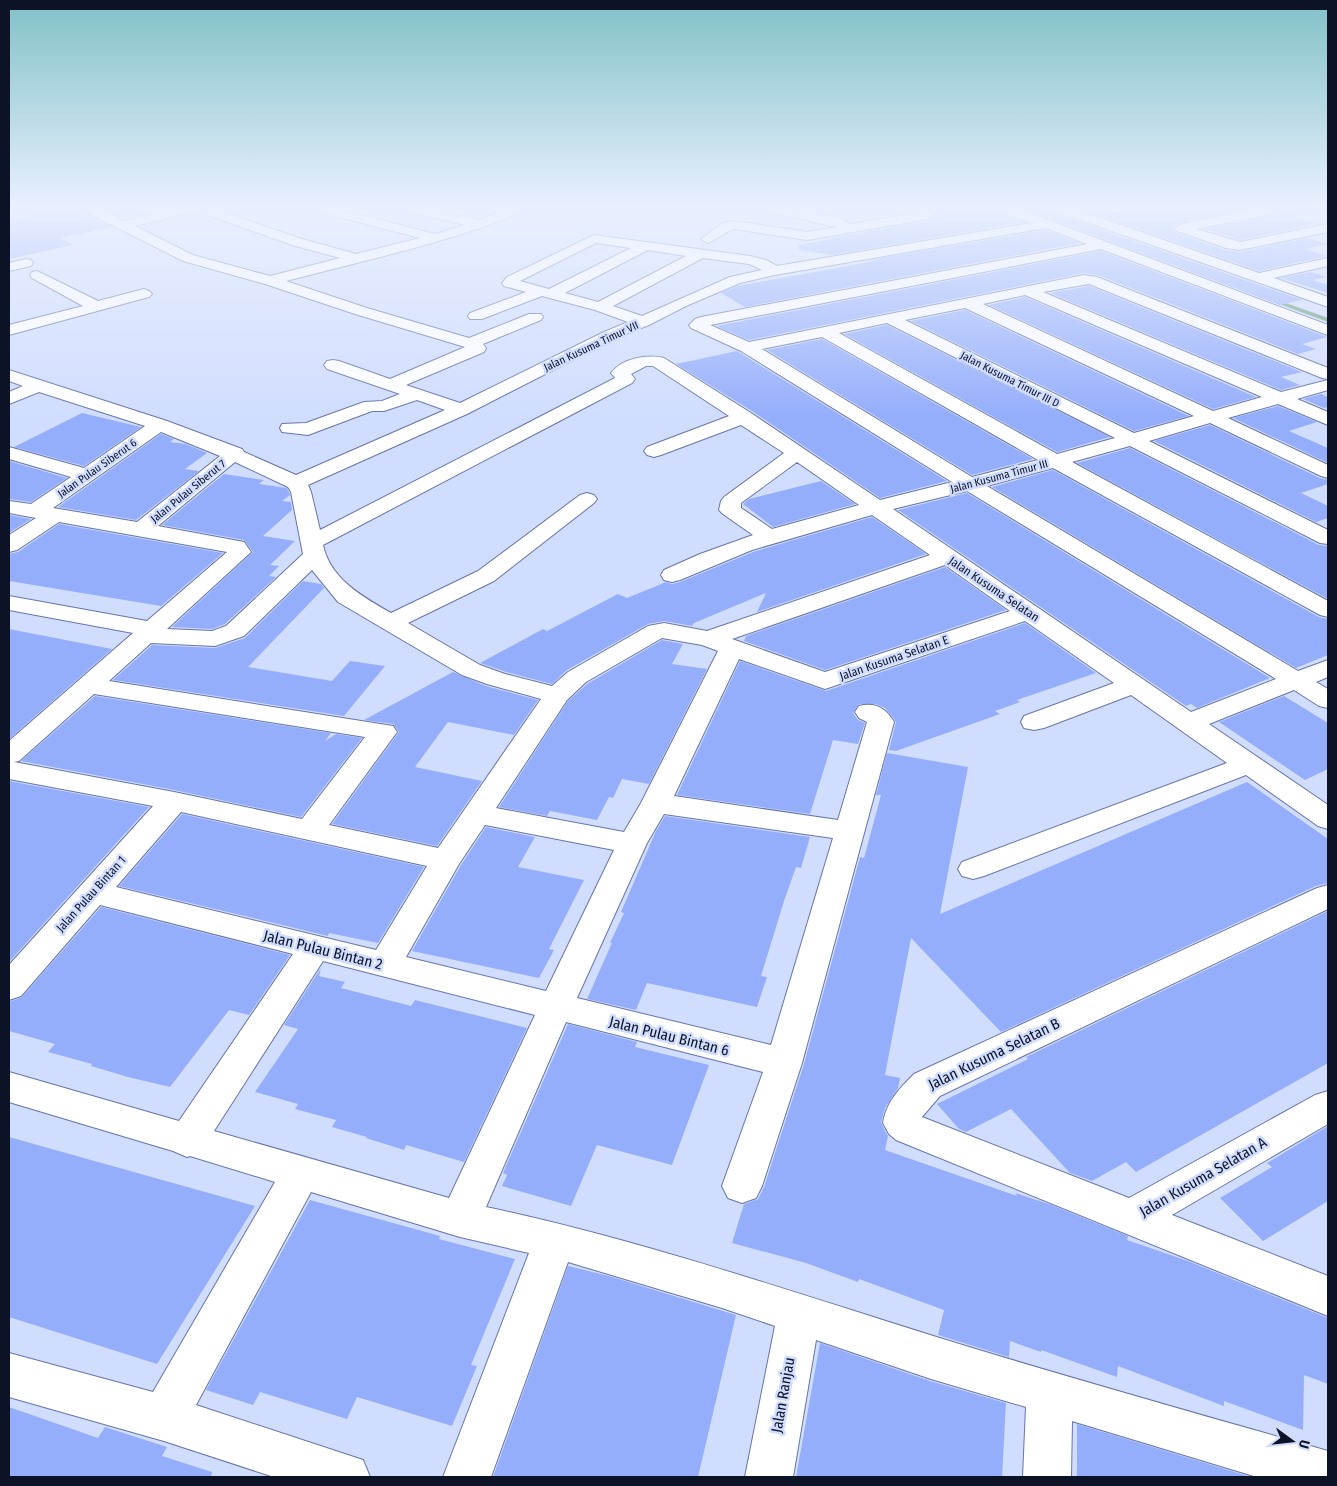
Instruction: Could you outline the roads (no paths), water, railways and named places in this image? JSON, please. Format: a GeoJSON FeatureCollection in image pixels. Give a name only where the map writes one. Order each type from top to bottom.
{"type":"FeatureCollection","features":[{"type":"Feature","properties":{"kind":"street"},"geometry":{"type":"LineString","coordinates":[[40,277],[95,306]]}},
{"type":"Feature","properties":{"kind":"street"},"geometry":{"type":"LineString","coordinates":[[257,277],[476,346],[476,350],[393,384]]}},
{"type":"Feature","properties":{"kind":"street"},"geometry":{"type":"LineString","coordinates":[[270,281],[283,277]]}},
{"type":"Feature","properties":{"kind":"street"},"geometry":{"type":"LineString","coordinates":[[517,277],[509,283],[600,307],[643,322]]}},
{"type":"Feature","properties":{"kind":"street"},"geometry":{"type":"LineString","coordinates":[[476,316],[547,293],[580,277]]}},
{"type":"Feature","properties":{"kind":"street"},"geometry":{"type":"LineString","coordinates":[[600,307],[656,277]]}},
{"type":"Feature","properties":{"kind":"street","name":"Jalan Kusuma Timur VII"},"geometry":{"type":"LineString","coordinates":[[296,484],[461,410],[610,335],[643,322],[724,284],[750,277]]}},
{"type":"Feature","properties":{"kind":"street"},"geometry":{"type":"LineString","coordinates":[[934,277],[697,323],[697,325],[747,347],[968,484],[1328,700]]}},
{"type":"Feature","properties":{"kind":"street"},"geometry":{"type":"LineString","coordinates":[[1188,277],[1328,330]]}},
{"type":"Feature","properties":{"kind":"street"},"geometry":{"type":"LineString","coordinates":[[1260,278],[1328,302]]}},
{"type":"Feature","properties":{"kind":"street"},"geometry":{"type":"LineString","coordinates":[[747,347],[1079,279],[1092,280],[1328,374]]}},
{"type":"Feature","properties":{"kind":"street"},"geometry":{"type":"LineString","coordinates":[[1028,290],[1328,419]]}},
{"type":"Feature","properties":{"kind":"street"},"geometry":{"type":"LineString","coordinates":[[9,330],[144,294]]}},
{"type":"Feature","properties":{"kind":"street"},"geometry":{"type":"LineString","coordinates":[[968,303],[1328,472]]}},
{"type":"Feature","properties":{"kind":"street"},"geometry":{"type":"LineString","coordinates":[[470,343],[534,317]]}},
{"type":"Feature","properties":{"kind":"street","name":"Jalan Kusuma Timur III D"},"geometry":{"type":"LineString","coordinates":[[888,318],[1328,538]]}},
{"type":"Feature","properties":{"kind":"street"},"geometry":{"type":"LineString","coordinates":[[823,331],[1055,461],[1328,610]]}},
{"type":"Feature","properties":{"kind":"street","name":"Jalan Kusuma Selatan"},"geometry":{"type":"LineString","coordinates":[[313,549],[626,378],[620,372],[645,360],[658,362],[797,453],[1247,764],[1324,811]]}},
{"type":"Feature","properties":{"kind":"street"},"geometry":{"type":"LineString","coordinates":[[333,365],[393,384],[461,410]]}},
{"type":"Feature","properties":{"kind":"street"},"geometry":{"type":"LineString","coordinates":[[9,375],[159,425],[235,453],[296,484],[301,492],[313,549],[323,570],[346,597],[472,670],[496,679],[557,695]]}},
{"type":"Feature","properties":{"kind":"street","name":"Jalan Kusuma Timur III"},"geometry":{"type":"LineString","coordinates":[[672,575],[768,536],[874,506],[1055,461],[1328,385]]}},
{"type":"Feature","properties":{"kind":"street"},"geometry":{"type":"LineString","coordinates":[[9,399],[38,386]]}},
{"type":"Feature","properties":{"kind":"street"},"geometry":{"type":"LineString","coordinates":[[289,428],[308,429],[370,406],[387,406],[418,394]]}},
{"type":"Feature","properties":{"kind":"street"},"geometry":{"type":"LineString","coordinates":[[654,451],[744,417]]}},
{"type":"Feature","properties":{"kind":"street","name":"Jalan Pulau Siberut 6"},"geometry":{"type":"LineString","coordinates":[[9,545],[87,475],[159,425]]}},
{"type":"Feature","properties":{"kind":"street","name":"Jalan Pulau Siberut 7"},"geometry":{"type":"LineString","coordinates":[[141,529],[235,453]]}},
{"type":"Feature","properties":{"kind":"street"},"geometry":{"type":"LineString","coordinates":[[768,536],[730,510],[729,506],[731,501],[797,453]]}},
{"type":"Feature","properties":{"kind":"street"},"geometry":{"type":"LineString","coordinates":[[12,457],[87,475]]}},
{"type":"Feature","properties":{"kind":"street"},"geometry":{"type":"LineString","coordinates":[[389,623],[486,576],[587,499]]}},
{"type":"Feature","properties":{"kind":"street"},"geometry":{"type":"LineString","coordinates":[[9,507],[236,547],[240,552],[88,685],[21,731],[9,755]]}},
{"type":"Feature","properties":{"kind":"street"},"geometry":{"type":"LineString","coordinates":[[9,603],[150,632],[215,639],[235,630],[313,549]]}},
{"type":"Feature","properties":{"kind":"street"},"geometry":{"type":"LineString","coordinates":[[460,1219],[632,843],[656,803],[720,644],[947,556]]}},
{"type":"Feature","properties":{"kind":"street","name":"Jalan Kusuma Selatan E"},"geometry":{"type":"LineString","coordinates":[[384,965],[446,860],[557,695],[571,681],[649,634],[664,630],[720,644],[825,682],[1029,612]]}},
{"type":"Feature","properties":{"kind":"street"},"geometry":{"type":"LineString","coordinates":[[1188,723],[1328,668]]}},
{"type":"Feature","properties":{"kind":"street"},"geometry":{"type":"LineString","coordinates":[[88,685],[383,732],[308,830]]}},
{"type":"Feature","properties":{"kind":"street"},"geometry":{"type":"LineString","coordinates":[[1034,722],[1134,685]]}},
{"type":"Feature","properties":{"kind":"street"},"geometry":{"type":"LineString","coordinates":[[742,1186],[784,1063],[881,722],[878,717],[868,712]]}},
{"type":"Feature","properties":{"kind":"street"},"geometry":{"type":"LineString","coordinates":[[972,869],[1247,764]]}},
{"type":"Feature","properties":{"kind":"street"},"geometry":{"type":"LineString","coordinates":[[9,770],[174,801],[446,860]]}},
{"type":"Feature","properties":{"kind":"street","name":"Jalan Pulau Bintan 1"},"geometry":{"type":"LineString","coordinates":[[9,987],[174,801]]}},
{"type":"Feature","properties":{"kind":"street"},"geometry":{"type":"LineString","coordinates":[[656,803],[850,831]]}},
{"type":"Feature","properties":{"kind":"street"},"geometry":{"type":"LineString","coordinates":[[476,814],[632,843]]}},
{"type":"Feature","properties":{"kind":"street","name":"Jalan Pulau Bintan 2"},"geometry":{"type":"LineString","coordinates":[[92,892],[555,1008]]}},
{"type":"Feature","properties":{"kind":"street","name":"Jalan Kusuma Selatan B"},"geometry":{"type":"LineString","coordinates":[[1131,1218],[909,1129],[902,1123],[902,1114],[926,1085],[1328,896]]}},
{"type":"Feature","properties":{"kind":"street"},"geometry":{"type":"LineString","coordinates":[[186,1141],[314,948]]}},
{"type":"Feature","properties":{"kind":"street","name":"Jalan Pulau Bintan 6"},"geometry":{"type":"LineString","coordinates":[[555,1008],[784,1063]]}},
{"type":"Feature","properties":{"kind":"street"},"geometry":{"type":"LineString","coordinates":[[9,1087],[186,1141],[460,1219],[555,1240],[722,1288],[931,1357],[1327,1475]]}},
{"type":"Feature","properties":{"kind":"street","name":"Jalan Kusuma Selatan A"},"geometry":{"type":"LineString","coordinates":[[1131,1218],[1328,1106]]}},
{"type":"Feature","properties":{"kind":"street"},"geometry":{"type":"LineString","coordinates":[[164,1418],[301,1173]]}},
{"type":"Feature","properties":{"kind":"street","name":"Jalan Kusuma Selatan A"},"geometry":{"type":"LineString","coordinates":[[1131,1218],[1328,1296]]}},
{"type":"Feature","properties":{"kind":"street"},"geometry":{"type":"LineString","coordinates":[[467,1477],[555,1240]]}},
{"type":"Feature","properties":{"kind":"street","name":"Jalan Ranjau"},"geometry":{"type":"LineString","coordinates":[[768,1477],[799,1313]]}},
{"type":"Feature","properties":{"kind":"street"},"geometry":{"type":"LineString","coordinates":[[9,1375],[164,1418],[346,1477]]}},
{"type":"Feature","properties":{"kind":"street"},"geometry":{"type":"LineString","coordinates":[[1046,1392],[1049,1406],[1047,1477]]}},
{"type":"Feature","properties":{"kind":"waterway"},"geometry":{"type":"LineString","coordinates":[[1273,300],[1328,320]]}}]}
